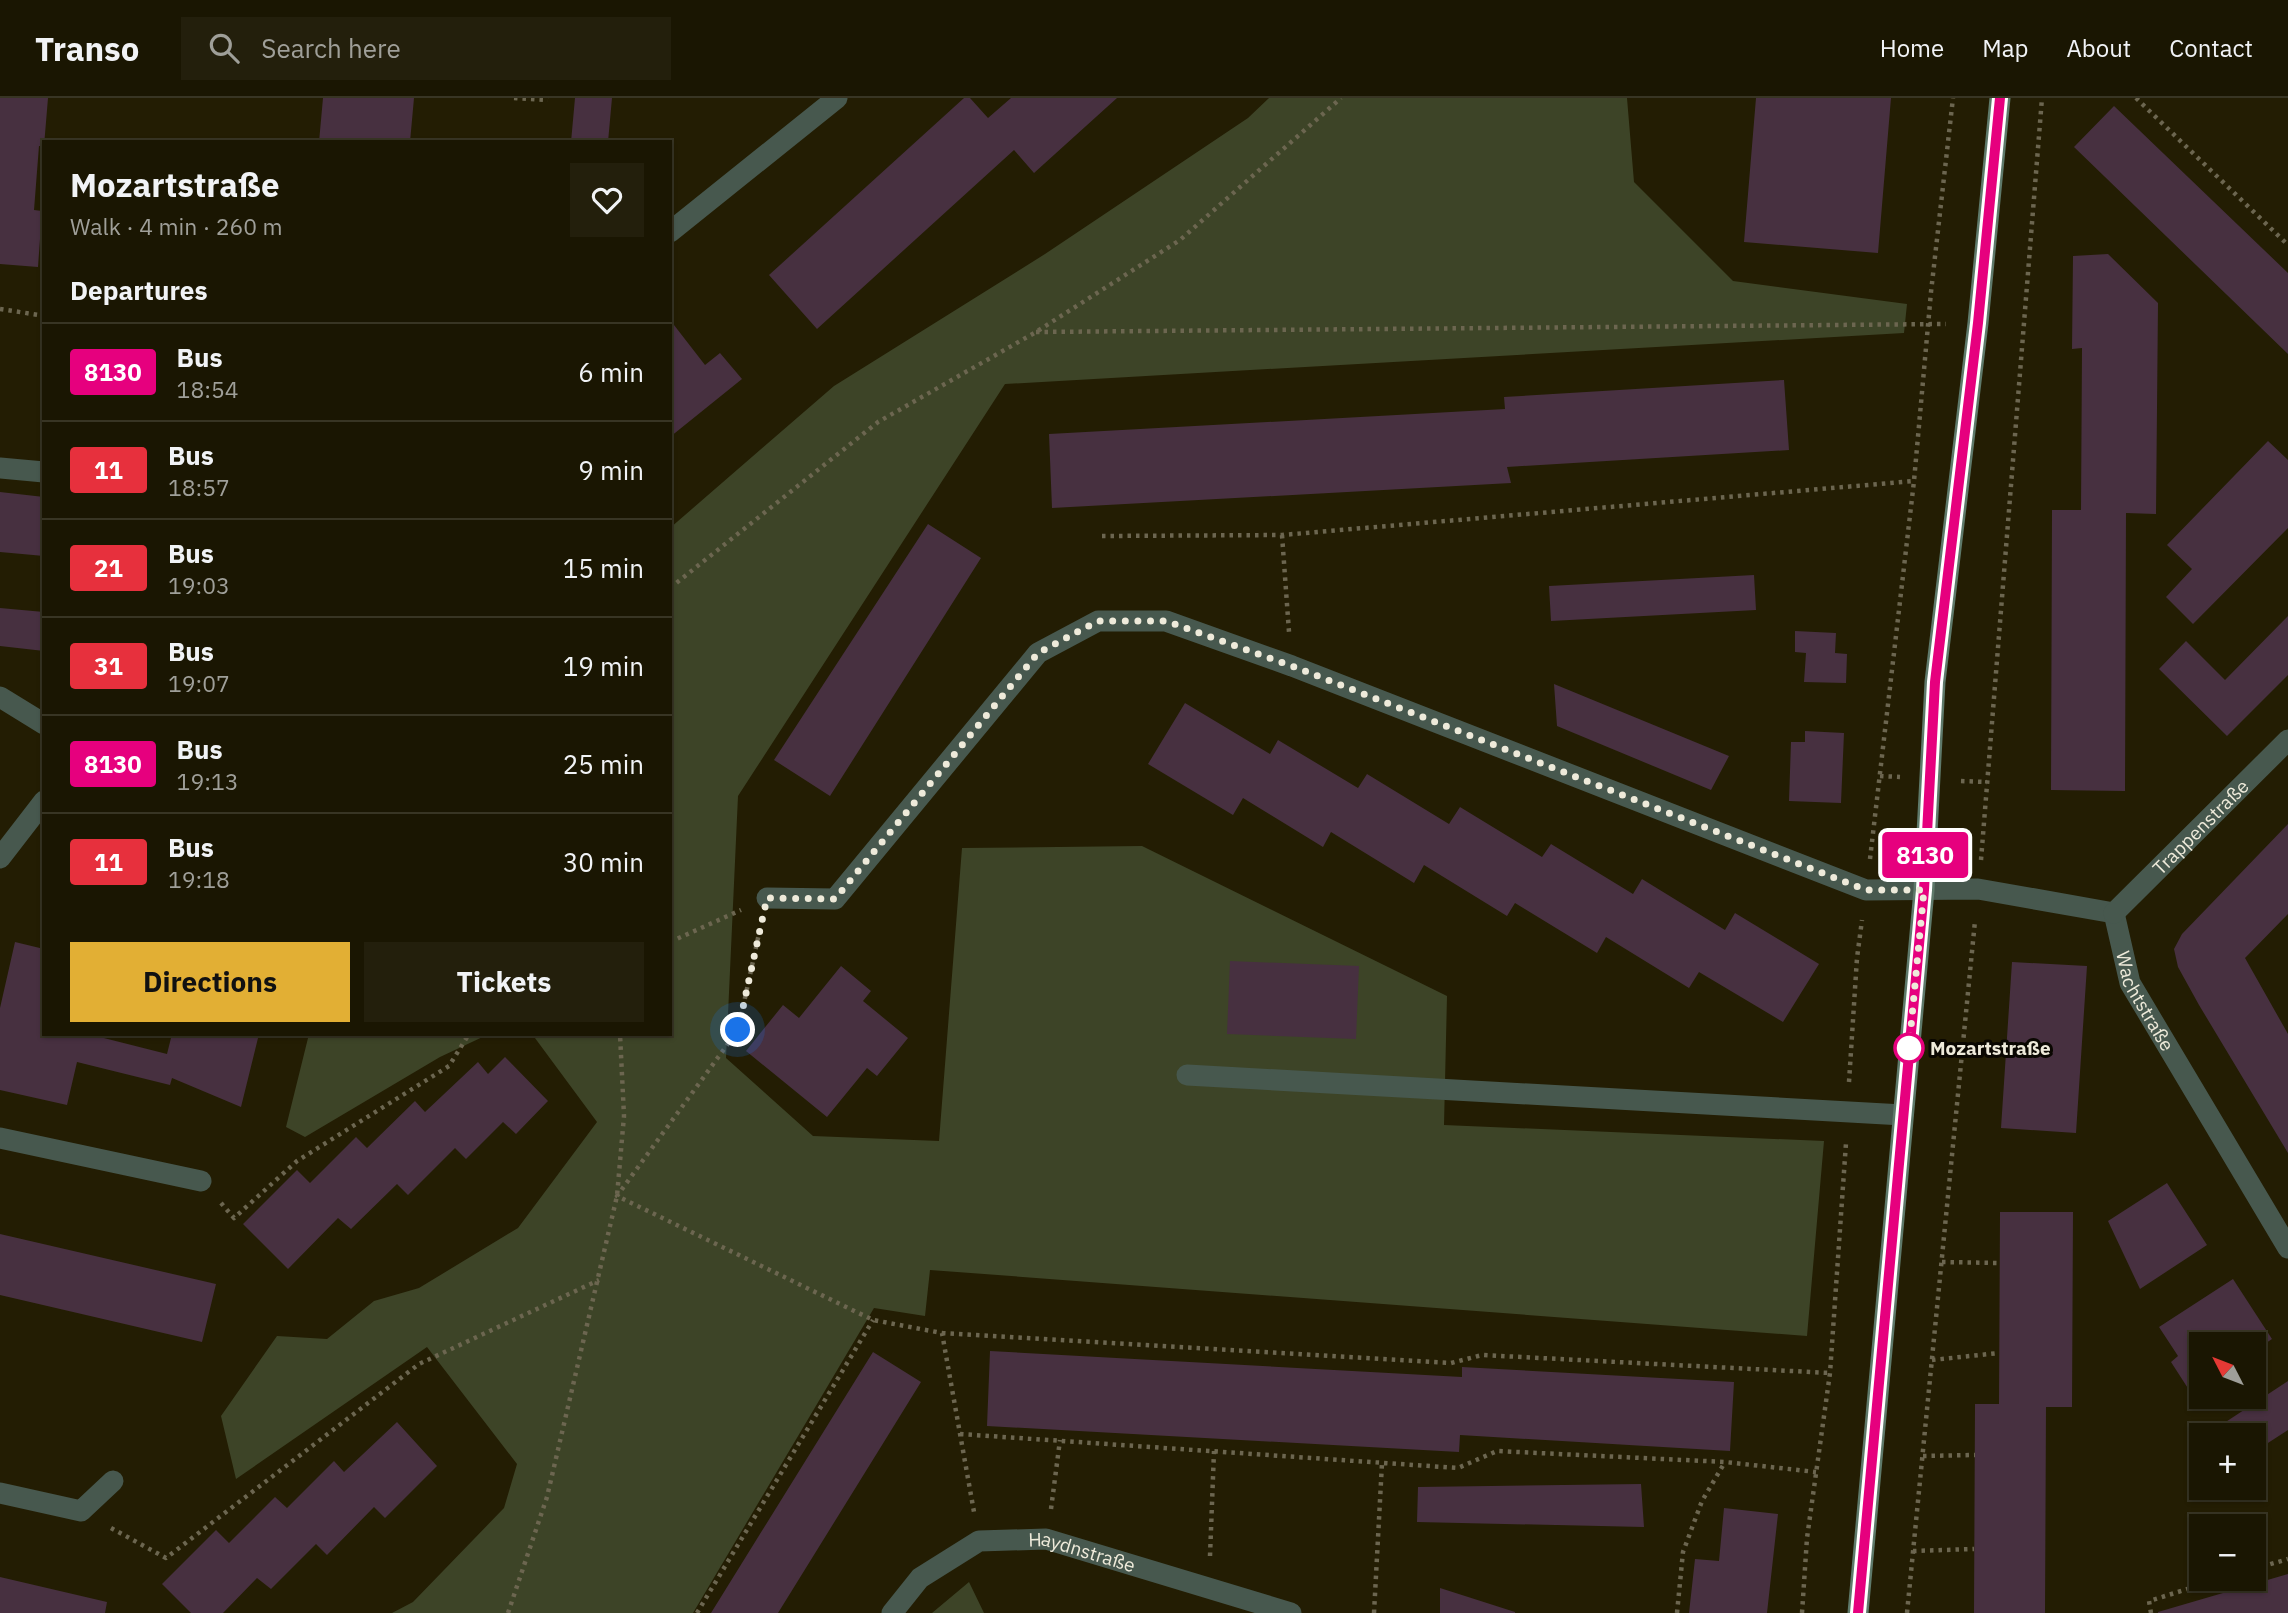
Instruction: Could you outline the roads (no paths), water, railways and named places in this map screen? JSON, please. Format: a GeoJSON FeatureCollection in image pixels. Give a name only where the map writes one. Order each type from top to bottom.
{"type":"FeatureCollection","features":[{"type":"Feature","properties":{"kind":"main road"},"geometry":{"type":"LineString","coordinates":[[1858,1613],[1924,890],[1935,682],[1978,323],[2000,98]]}},
{"type":"Feature","properties":{"kind":"street"},"geometry":{"type":"LineString","coordinates":[[672,230],[837,98]]}},
{"type":"Feature","properties":{"kind":"street"},"geometry":{"type":"LineString","coordinates":[[0,468],[42,472]]}},
{"type":"Feature","properties":{"kind":"street"},"geometry":{"type":"LineString","coordinates":[[767,898],[835,899],[1038,653],[1098,621],[1166,621],[1292,666],[1866,890],[1978,889],[2115,914]]}},
{"type":"Feature","properties":{"kind":"street"},"geometry":{"type":"LineString","coordinates":[[0,697],[42,723]]}},
{"type":"Feature","properties":{"kind":"street","name":"Trappenstraße"},"geometry":{"type":"LineString","coordinates":[[2115,914],[2288,740]]}},
{"type":"Feature","properties":{"kind":"street"},"geometry":{"type":"LineString","coordinates":[[0,858],[42,804]]}},
{"type":"Feature","properties":{"kind":"street","name":"Wachtstraße"},"geometry":{"type":"LineString","coordinates":[[2115,914],[2130,983],[2288,1248]]}},
{"type":"Feature","properties":{"kind":"street"},"geometry":{"type":"LineString","coordinates":[[1187,1075],[1903,1115]]}},
{"type":"Feature","properties":{"kind":"street"},"geometry":{"type":"LineString","coordinates":[[0,1138],[201,1181]]}},
{"type":"Feature","properties":{"kind":"street"},"geometry":{"type":"LineString","coordinates":[[0,1493],[81,1511],[113,1481]]}},
{"type":"Feature","properties":{"kind":"street","name":"Haydnstraße"},"geometry":{"type":"LineString","coordinates":[[892,1613],[919,1578],[979,1541],[1046,1539],[1290,1613]]}},
{"type":"Feature","properties":{"kind":"place","name":"Mozartstraße"},"geometry":{"type":"Point","coordinates":[1909,1048]}}]}
